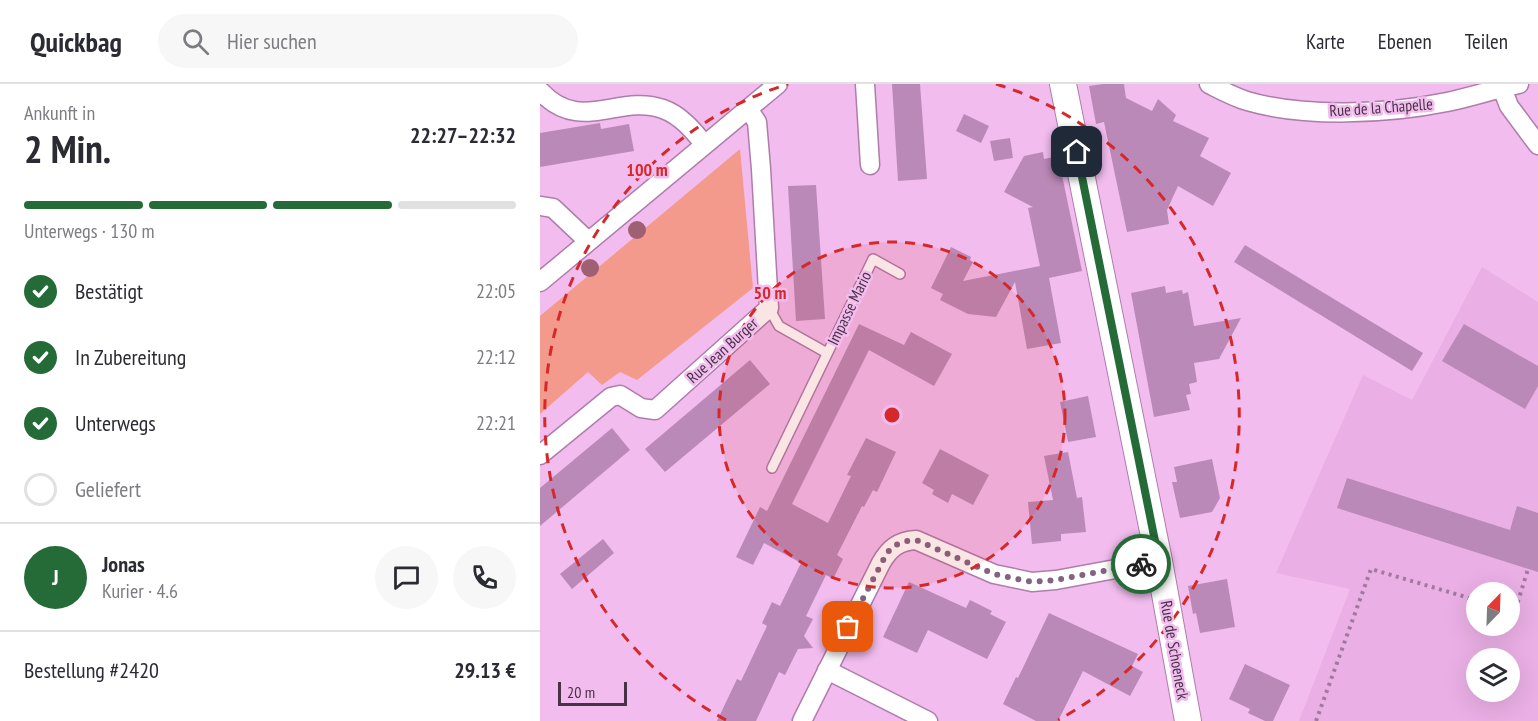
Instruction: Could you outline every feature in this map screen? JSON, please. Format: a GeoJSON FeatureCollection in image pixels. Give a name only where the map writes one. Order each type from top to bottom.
{"type":"FeatureCollection","features":[{"type":"Feature","properties":{"kind":"main road","name":"Rue de Schoeneck"},"geometry":{"type":"LineString","coordinates":[[1063,84],[1159,561],[1188,721]]}},
{"type":"Feature","properties":{"kind":"street"},"geometry":{"type":"LineString","coordinates":[[540,282],[778,84]]}},
{"type":"Feature","properties":{"kind":"street"},"geometry":{"type":"LineString","coordinates":[[865,84],[870,165]]}},
{"type":"Feature","properties":{"kind":"street","name":"Rue de la Chapelle"},"geometry":{"type":"LineString","coordinates":[[1209,84],[1245,101],[1288,109],[1350,112],[1394,110],[1446,102],[1511,86]]}},
{"type":"Feature","properties":{"kind":"street"},"geometry":{"type":"LineString","coordinates":[[1511,86],[1509,106],[1538,145]]}},
{"type":"Feature","properties":{"kind":"street"},"geometry":{"type":"LineString","coordinates":[[540,91],[551,103],[576,113],[642,105],[663,109],[691,126],[704,144]]}},
{"type":"Feature","properties":{"kind":"street","name":"Rue Jean Burger"},"geometry":{"type":"LineString","coordinates":[[540,455],[611,397],[620,395],[641,408],[655,410],[769,308],[758,134],[756,122],[748,109]]}},
{"type":"Feature","properties":{"kind":"street"},"geometry":{"type":"LineString","coordinates":[[540,206],[553,208],[588,241]]}},
{"type":"Feature","properties":{"kind":"street"},"geometry":{"type":"LineString","coordinates":[[802,721],[887,553],[893,546],[907,541],[923,542],[994,574],[1032,582],[1056,580],[1159,561]]}},
{"type":"Feature","properties":{"kind":"street"},"geometry":{"type":"LineString","coordinates":[[827,670],[928,721]]}},
{"type":"Feature","properties":{"kind":"lane","name":"Impasse Mario"},"geometry":{"type":"LineString","coordinates":[[772,468],[873,259],[900,274]]}},
{"type":"Feature","properties":{"kind":"lane","name":"Impasse Mario"},"geometry":{"type":"LineString","coordinates":[[769,308],[779,326],[827,353]]}},
{"type":"Feature","properties":{"kind":"path"},"geometry":{"type":"LineString","coordinates":[[1316,721],[1371,569],[1466,597]]}},
{"type":"Feature","properties":{"kind":"path"},"geometry":{"type":"LineString","coordinates":[[1520,595],[1528,569]]}},
{"type":"Feature","properties":{"kind":"shaded area"},"geometry":{"type":"Polygon","coordinates":[[[740,149],[753,288],[637,380],[620,372],[602,385],[588,372],[540,414],[540,316],[740,149]]]}},
{"type":"Feature","properties":{"kind":"shaded area"},"geometry":{"type":"Polygon","coordinates":[[[1482,267],[1538,302],[1538,721],[1299,721],[1350,589],[1276,573],[1363,375],[1412,400],[1482,267]]]}},
{"type":"Feature","properties":{"kind":"building"},"geometry":{"type":"Polygon","coordinates":[[[892,84],[920,84],[927,179],[898,181],[892,84]]]}},
{"type":"Feature","properties":{"kind":"building"},"geometry":{"type":"Polygon","coordinates":[[[1124,84],[1126,98],[1152,111],[1158,99],[1176,115],[1173,121],[1209,138],[1200,156],[1231,173],[1213,206],[1178,186],[1167,210],[1169,224],[1127,232],[1104,122],[1096,124],[1089,86],[1124,84]]]}},
{"type":"Feature","properties":{"kind":"building"},"geometry":{"type":"Polygon","coordinates":[[[964,114],[989,126],[981,143],[956,131],[964,114]]]}},
{"type":"Feature","properties":{"kind":"building"},"geometry":{"type":"Polygon","coordinates":[[[600,123],[601,129],[629,124],[634,151],[540,167],[540,133],[600,123]]]}},
{"type":"Feature","properties":{"kind":"building"},"geometry":{"type":"Polygon","coordinates":[[[1010,138],[1013,158],[994,161],[990,141],[1010,138]]]}},
{"type":"Feature","properties":{"kind":"building"},"geometry":{"type":"Polygon","coordinates":[[[1043,152],[1044,159],[1058,156],[1082,271],[1049,278],[1061,343],[1027,349],[1015,282],[996,317],[968,314],[940,300],[943,294],[931,288],[951,247],[971,257],[970,260],[973,262],[963,281],[1040,266],[1028,208],[1033,207],[1004,192],[1024,156],[1043,152]]]}},
{"type":"Feature","properties":{"kind":"building"},"geometry":{"type":"Polygon","coordinates":[[[816,185],[825,319],[796,321],[788,186],[816,185]]]}},
{"type":"Feature","properties":{"kind":"building"},"geometry":{"type":"Polygon","coordinates":[[[1245,245],[1423,353],[1412,371],[1234,262],[1245,245]]]}},
{"type":"Feature","properties":{"kind":"building"},"geometry":{"type":"Polygon","coordinates":[[[1165,286],[1166,293],[1182,290],[1183,294],[1188,292],[1194,326],[1241,318],[1219,359],[1194,363],[1197,382],[1189,384],[1191,394],[1186,395],[1190,410],[1154,417],[1131,293],[1165,286]]]}},
{"type":"Feature","properties":{"kind":"building"},"geometry":{"type":"Polygon","coordinates":[[[859,324],[904,345],[911,332],[952,354],[934,386],[869,350],[792,504],[828,523],[851,476],[847,475],[866,438],[896,452],[877,492],[873,490],[864,507],[862,506],[837,555],[843,559],[833,579],[826,575],[806,616],[813,619],[804,636],[813,648],[798,649],[785,675],[779,672],[756,721],[717,721],[737,679],[741,681],[767,626],[762,623],[772,602],[780,606],[801,563],[764,543],[753,565],[736,557],[760,507],[767,511],[859,324]]]}},
{"type":"Feature","properties":{"kind":"building"},"geometry":{"type":"Polygon","coordinates":[[[1464,324],[1538,366],[1538,386],[1525,409],[1442,361],[1464,324]]]}},
{"type":"Feature","properties":{"kind":"building"},"geometry":{"type":"Polygon","coordinates":[[[750,360],[770,384],[665,472],[645,449],[750,360]]]}},
{"type":"Feature","properties":{"kind":"building"},"geometry":{"type":"Polygon","coordinates":[[[1088,396],[1096,437],[1068,442],[1060,402],[1088,396]]]}},
{"type":"Feature","properties":{"kind":"building"},"geometry":{"type":"Polygon","coordinates":[[[612,428],[630,450],[540,526],[540,488],[612,428]]]}},
{"type":"Feature","properties":{"kind":"building"},"geometry":{"type":"Polygon","coordinates":[[[940,449],[989,475],[973,505],[952,494],[948,503],[932,494],[934,490],[922,483],[940,449]]]}},
{"type":"Feature","properties":{"kind":"building"},"geometry":{"type":"Polygon","coordinates":[[[1068,452],[1077,498],[1082,497],[1086,532],[1061,534],[1061,541],[1032,544],[1028,502],[1053,500],[1044,456],[1068,452]]]}},
{"type":"Feature","properties":{"kind":"building"},"geometry":{"type":"Polygon","coordinates":[[[1212,459],[1220,498],[1212,512],[1180,518],[1172,482],[1177,482],[1174,467],[1212,459]]]}},
{"type":"Feature","properties":{"kind":"building"},"geometry":{"type":"Polygon","coordinates":[[[1347,478],[1510,530],[1517,506],[1538,513],[1538,572],[1337,508],[1347,478]]]}},
{"type":"Feature","properties":{"kind":"building"},"geometry":{"type":"Polygon","coordinates":[[[603,539],[614,553],[572,589],[560,574],[603,539]]]}},
{"type":"Feature","properties":{"kind":"building"},"geometry":{"type":"Polygon","coordinates":[[[1227,579],[1235,627],[1200,633],[1196,613],[1193,614],[1188,586],[1227,579]]]}},
{"type":"Feature","properties":{"kind":"building"},"geometry":{"type":"Polygon","coordinates":[[[909,582],[966,608],[970,600],[992,611],[990,614],[1006,622],[987,659],[928,630],[917,653],[883,637],[909,582]]]}},
{"type":"Feature","properties":{"kind":"building"},"geometry":{"type":"Polygon","coordinates":[[[1049,613],[1138,654],[1132,666],[1143,672],[1130,696],[1083,671],[1058,721],[1036,721],[1003,704],[1049,613]]]}},
{"type":"Feature","properties":{"kind":"building"},"geometry":{"type":"Polygon","coordinates":[[[1245,664],[1290,685],[1273,721],[1265,721],[1248,713],[1250,709],[1229,699],[1245,664]]]}},
{"type":"Feature","properties":{"kind":"way so far"},"geometry":{"type":"LineString","coordinates":[[848,627],[887,553],[893,546],[907,541],[923,542],[994,574],[1032,582],[1056,580],[1141,564]]}},
{"type":"Feature","properties":{"kind":"route"},"geometry":{"type":"LineString","coordinates":[[1077,152],[1159,561],[1141,564]]}}]}
